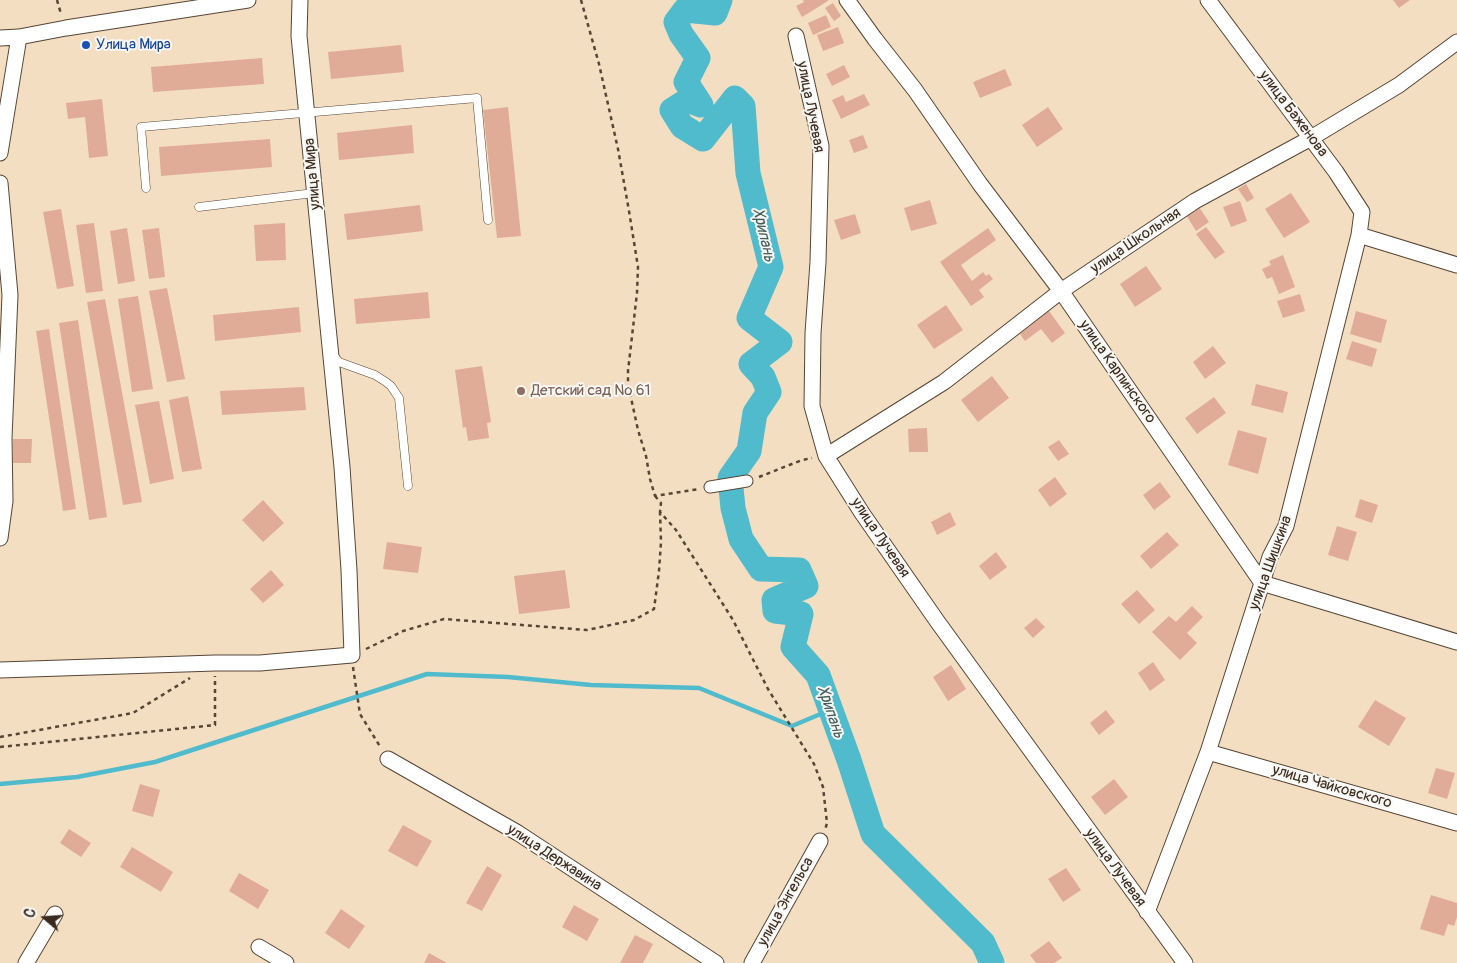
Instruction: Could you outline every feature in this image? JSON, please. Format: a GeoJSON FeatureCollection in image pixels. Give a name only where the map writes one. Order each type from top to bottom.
{"type":"FeatureCollection","features":[{"type":"Feature","properties":{"kind":"street"},"geometry":{"type":"LineString","coordinates":[[0,38],[208,3],[248,0]]}},
{"type":"Feature","properties":{"kind":"street","name":"улица Мира"},"geometry":{"type":"LineString","coordinates":[[300,0],[300,36],[314,193],[342,466],[352,655]]}},
{"type":"Feature","properties":{"kind":"street","name":"улица Карпинского"},"geometry":{"type":"LineString","coordinates":[[847,0],[875,40],[915,90],[980,184],[1061,292],[1262,583]]}},
{"type":"Feature","properties":{"kind":"street","name":"улица Баженова"},"geometry":{"type":"LineString","coordinates":[[1208,0],[1336,172],[1362,212],[1359,235]]}},
{"type":"Feature","properties":{"kind":"street"},"geometry":{"type":"LineString","coordinates":[[0,153],[19,36]]}},
{"type":"Feature","properties":{"kind":"street","name":"улица Лучевая"},"geometry":{"type":"LineString","coordinates":[[796,36],[821,146],[818,262],[813,333],[812,406],[826,456],[862,513],[926,605],[1185,963]]}},
{"type":"Feature","properties":{"kind":"street","name":"улица Школьная"},"geometry":{"type":"LineString","coordinates":[[826,456],[944,382],[1061,292],[1195,201],[1311,138],[1399,85],[1457,42]]}},
{"type":"Feature","properties":{"kind":"street"},"geometry":{"type":"LineString","coordinates":[[0,183],[10,295],[4,438],[5,501],[0,538]]}},
{"type":"Feature","properties":{"kind":"street"},"geometry":{"type":"LineString","coordinates":[[1359,235],[1457,264]]}},
{"type":"Feature","properties":{"kind":"street","name":"улица Шишкина"},"geometry":{"type":"LineString","coordinates":[[1147,912],[1208,752],[1270,557],[1286,526],[1359,235]]}},
{"type":"Feature","properties":{"kind":"street"},"geometry":{"type":"LineString","coordinates":[[710,487],[747,481]]}},
{"type":"Feature","properties":{"kind":"street"},"geometry":{"type":"LineString","coordinates":[[1262,583],[1457,642]]}},
{"type":"Feature","properties":{"kind":"street"},"geometry":{"type":"LineString","coordinates":[[0,670],[260,663],[352,655]]}},
{"type":"Feature","properties":{"kind":"street","name":"улица Чайковского"},"geometry":{"type":"LineString","coordinates":[[1208,752],[1457,823]]}},
{"type":"Feature","properties":{"kind":"street","name":"улица Державина"},"geometry":{"type":"LineString","coordinates":[[388,759],[518,833],[716,963]]}},
{"type":"Feature","properties":{"kind":"street","name":"улица Энгельса"},"geometry":{"type":"LineString","coordinates":[[752,963],[820,841]]}},
{"type":"Feature","properties":{"kind":"street"},"geometry":{"type":"LineString","coordinates":[[26,963],[55,914]]}},
{"type":"Feature","properties":{"kind":"street"},"geometry":{"type":"LineString","coordinates":[[259,947],[286,963]]}},
{"type":"Feature","properties":{"kind":"lane"},"geometry":{"type":"LineString","coordinates":[[146,188],[141,127],[477,98],[488,220]]}},
{"type":"Feature","properties":{"kind":"lane"},"geometry":{"type":"LineString","coordinates":[[199,207],[314,193]]}},
{"type":"Feature","properties":{"kind":"lane"},"geometry":{"type":"LineString","coordinates":[[330,351],[339,362],[375,375],[386,382],[399,398],[408,486]]}},
{"type":"Feature","properties":{"kind":"path"},"geometry":{"type":"LineString","coordinates":[[388,759],[360,714],[352,655],[403,631],[444,619],[587,630],[634,620],[654,609],[660,571],[661,503],[655,496],[628,384],[638,267],[618,149],[599,64],[581,0]]}},
{"type":"Feature","properties":{"kind":"path"},"geometry":{"type":"LineString","coordinates":[[747,481],[802,460],[826,456]]}},
{"type":"Feature","properties":{"kind":"path"},"geometry":{"type":"LineString","coordinates":[[655,496],[710,487]]}},
{"type":"Feature","properties":{"kind":"path"},"geometry":{"type":"LineString","coordinates":[[660,512],[676,530],[733,620],[768,689],[814,764],[823,787],[828,823],[820,841]]}},
{"type":"Feature","properties":{"kind":"path"},"geometry":{"type":"LineString","coordinates":[[0,747],[215,726],[214,663]]}},
{"type":"Feature","properties":{"kind":"path"},"geometry":{"type":"LineString","coordinates":[[0,737],[133,713],[190,678]]}},
{"type":"Feature","properties":{"kind":"building"},"geometry":{"type":"Polygon","coordinates":[[[803,0],[828,1],[802,17],[796,6],[804,2],[803,0]]]}},
{"type":"Feature","properties":{"kind":"building"},"geometry":{"type":"Polygon","coordinates":[[[1393,0],[1410,0],[1399,8],[1393,0]]]}},
{"type":"Feature","properties":{"kind":"building"},"geometry":{"type":"Polygon","coordinates":[[[833,3],[841,16],[834,21],[825,8],[833,3]]]}},
{"type":"Feature","properties":{"kind":"building"},"geometry":{"type":"Polygon","coordinates":[[[826,15],[831,27],[813,35],[808,23],[826,15]]]}},
{"type":"Feature","properties":{"kind":"building"},"geometry":{"type":"Polygon","coordinates":[[[838,27],[844,43],[823,51],[817,35],[838,27]]]}},
{"type":"Feature","properties":{"kind":"building"},"geometry":{"type":"Polygon","coordinates":[[[401,45],[404,72],[331,79],[328,52],[401,45]]]}},
{"type":"Feature","properties":{"kind":"building"},"geometry":{"type":"Polygon","coordinates":[[[262,58],[264,84],[153,92],[151,67],[262,58]]]}},
{"type":"Feature","properties":{"kind":"building"},"geometry":{"type":"Polygon","coordinates":[[[844,65],[850,77],[832,86],[826,74],[844,65]]]}},
{"type":"Feature","properties":{"kind":"building"},"geometry":{"type":"Polygon","coordinates":[[[1005,69],[1012,85],[980,98],[973,82],[1005,69]]]}},
{"type":"Feature","properties":{"kind":"building"},"geometry":{"type":"Polygon","coordinates":[[[864,94],[870,105],[841,119],[832,100],[843,95],[846,102],[864,94]]]}},
{"type":"Feature","properties":{"kind":"building"},"geometry":{"type":"Polygon","coordinates":[[[102,99],[108,156],[89,158],[85,117],[68,119],[66,103],[102,99]]]}},
{"type":"Feature","properties":{"kind":"building"},"geometry":{"type":"Polygon","coordinates":[[[508,107],[521,236],[497,238],[483,110],[508,107]]]}},
{"type":"Feature","properties":{"kind":"building"},"geometry":{"type":"Polygon","coordinates":[[[1048,107],[1063,129],[1037,147],[1022,125],[1048,107]]]}},
{"type":"Feature","properties":{"kind":"building"},"geometry":{"type":"Polygon","coordinates":[[[412,125],[414,153],[339,160],[337,133],[412,125]]]}},
{"type":"Feature","properties":{"kind":"building"},"geometry":{"type":"Polygon","coordinates":[[[863,135],[868,148],[854,153],[849,140],[863,135]]]}},
{"type":"Feature","properties":{"kind":"building"},"geometry":{"type":"Polygon","coordinates":[[[270,139],[272,167],[161,176],[159,147],[270,139]]]}},
{"type":"Feature","properties":{"kind":"building"},"geometry":{"type":"Polygon","coordinates":[[[1246,184],[1254,198],[1247,202],[1238,189],[1246,184]]]}},
{"type":"Feature","properties":{"kind":"building"},"geometry":{"type":"Polygon","coordinates":[[[1291,193],[1310,222],[1284,238],[1265,209],[1291,193]]]}},
{"type":"Feature","properties":{"kind":"building"},"geometry":{"type":"Polygon","coordinates":[[[930,200],[937,224],[911,231],[904,208],[930,200]]]}},
{"type":"Feature","properties":{"kind":"building"},"geometry":{"type":"Polygon","coordinates":[[[1240,201],[1247,221],[1231,227],[1223,207],[1240,201]]]}},
{"type":"Feature","properties":{"kind":"building"},"geometry":{"type":"Polygon","coordinates":[[[420,205],[423,231],[347,240],[344,214],[420,205]]]}},
{"type":"Feature","properties":{"kind":"building"},"geometry":{"type":"Polygon","coordinates":[[[1199,207],[1209,222],[1196,231],[1186,215],[1199,207]]]}},
{"type":"Feature","properties":{"kind":"building"},"geometry":{"type":"Polygon","coordinates":[[[61,209],[74,286],[57,289],[43,212],[61,209]]]}},
{"type":"Feature","properties":{"kind":"building"},"geometry":{"type":"Polygon","coordinates":[[[855,214],[861,233],[841,240],[834,220],[855,214]]]}},
{"type":"Feature","properties":{"kind":"building"},"geometry":{"type":"Polygon","coordinates":[[[94,223],[103,291],[86,293],[76,225],[94,223]]]}},
{"type":"Feature","properties":{"kind":"building"},"geometry":{"type":"Polygon","coordinates":[[[285,223],[286,260],[256,261],[254,225],[285,223]]]}},
{"type":"Feature","properties":{"kind":"building"},"geometry":{"type":"Polygon","coordinates":[[[1206,227],[1225,252],[1215,259],[1196,234],[1206,227]]]}},
{"type":"Feature","properties":{"kind":"building"},"geometry":{"type":"Polygon","coordinates":[[[127,228],[135,281],[118,284],[110,231],[127,228]]]}},
{"type":"Feature","properties":{"kind":"building"},"geometry":{"type":"Polygon","coordinates":[[[159,228],[165,277],[149,279],[142,230],[159,228]]]}},
{"type":"Feature","properties":{"kind":"building"},"geometry":{"type":"Polygon","coordinates":[[[988,228],[996,240],[961,265],[972,281],[983,272],[986,276],[989,274],[993,279],[979,290],[984,297],[971,306],[940,262],[988,228]]]}},
{"type":"Feature","properties":{"kind":"building"},"geometry":{"type":"Polygon","coordinates":[[[1283,255],[1295,287],[1279,294],[1272,277],[1267,279],[1262,269],[1271,265],[1269,261],[1283,255]]]}},
{"type":"Feature","properties":{"kind":"building"},"geometry":{"type":"Polygon","coordinates":[[[1146,266],[1162,289],[1135,307],[1120,284],[1146,266]]]}},
{"type":"Feature","properties":{"kind":"building"},"geometry":{"type":"Polygon","coordinates":[[[167,288],[185,379],[167,382],[149,291],[167,288]]]}},
{"type":"Feature","properties":{"kind":"building"},"geometry":{"type":"Polygon","coordinates":[[[428,292],[430,318],[356,324],[354,299],[428,292]]]}},
{"type":"Feature","properties":{"kind":"building"},"geometry":{"type":"Polygon","coordinates":[[[1300,294],[1305,311],[1283,318],[1277,301],[1300,294]]]}},
{"type":"Feature","properties":{"kind":"building"},"geometry":{"type":"Polygon","coordinates":[[[138,296],[153,389],[132,392],[118,299],[138,296]]]}},
{"type":"Feature","properties":{"kind":"building"},"geometry":{"type":"Polygon","coordinates":[[[105,299],[142,502],[123,505],[87,302],[105,299]]]}},
{"type":"Feature","properties":{"kind":"building"},"geometry":{"type":"Polygon","coordinates":[[[946,305],[963,330],[934,349],[917,325],[946,305]]]}},
{"type":"Feature","properties":{"kind":"building"},"geometry":{"type":"Polygon","coordinates":[[[299,307],[301,332],[215,341],[213,315],[299,307]]]}},
{"type":"Feature","properties":{"kind":"building"},"geometry":{"type":"Polygon","coordinates":[[[1049,311],[1065,333],[1052,343],[1041,329],[1025,341],[1020,334],[1049,311]]]}},
{"type":"Feature","properties":{"kind":"building"},"geometry":{"type":"Polygon","coordinates":[[[1356,311],[1387,320],[1381,343],[1350,334],[1356,311]]]}},
{"type":"Feature","properties":{"kind":"building"},"geometry":{"type":"Polygon","coordinates":[[[78,320],[107,517],[89,520],[59,323],[78,320]]]}},
{"type":"Feature","properties":{"kind":"building"},"geometry":{"type":"Polygon","coordinates":[[[49,329],[76,509],[63,511],[36,331],[49,329]]]}},
{"type":"Feature","properties":{"kind":"building"},"geometry":{"type":"Polygon","coordinates":[[[1352,341],[1377,349],[1372,367],[1346,359],[1352,341]]]}},
{"type":"Feature","properties":{"kind":"building"},"geometry":{"type":"Polygon","coordinates":[[[1213,346],[1226,363],[1205,379],[1193,362],[1213,346]]]}},
{"type":"Feature","properties":{"kind":"building"},"geometry":{"type":"Polygon","coordinates":[[[482,366],[491,422],[487,423],[489,438],[468,441],[466,427],[463,428],[455,370],[482,366]]]}},
{"type":"Feature","properties":{"kind":"building"},"geometry":{"type":"Polygon","coordinates":[[[992,376],[1009,398],[978,422],[961,400],[992,376]]]}},
{"type":"Feature","properties":{"kind":"building"},"geometry":{"type":"Polygon","coordinates":[[[1256,384],[1288,392],[1283,413],[1251,405],[1256,384]]]}},
{"type":"Feature","properties":{"kind":"building"},"geometry":{"type":"Polygon","coordinates":[[[304,387],[306,410],[222,415],[220,391],[304,387]]]}},
{"type":"Feature","properties":{"kind":"building"},"geometry":{"type":"Polygon","coordinates":[[[188,396],[202,469],[182,472],[169,400],[188,396]]]}},
{"type":"Feature","properties":{"kind":"building"},"geometry":{"type":"Polygon","coordinates":[[[1214,397],[1226,413],[1197,434],[1185,418],[1214,397]]]}},
{"type":"Feature","properties":{"kind":"building"},"geometry":{"type":"Polygon","coordinates":[[[159,401],[174,479],[150,484],[135,405],[159,401]]]}},
{"type":"Feature","properties":{"kind":"building"},"geometry":{"type":"Polygon","coordinates":[[[927,428],[928,452],[909,452],[908,429],[927,428]]]}},
{"type":"Feature","properties":{"kind":"building"},"geometry":{"type":"Polygon","coordinates":[[[1238,430],[1267,438],[1258,474],[1228,465],[1238,430]]]}},
{"type":"Feature","properties":{"kind":"building"},"geometry":{"type":"Polygon","coordinates":[[[13,439],[32,439],[31,463],[13,463],[13,439]]]}},
{"type":"Feature","properties":{"kind":"building"},"geometry":{"type":"Polygon","coordinates":[[[1059,440],[1069,454],[1058,461],[1048,447],[1059,440]]]}},
{"type":"Feature","properties":{"kind":"building"},"geometry":{"type":"Polygon","coordinates":[[[1055,477],[1067,494],[1050,507],[1038,490],[1055,477]]]}},
{"type":"Feature","properties":{"kind":"building"},"geometry":{"type":"Polygon","coordinates":[[[1160,482],[1171,497],[1154,510],[1143,495],[1160,482]]]}},
{"type":"Feature","properties":{"kind":"building"},"geometry":{"type":"Polygon","coordinates":[[[1360,499],[1378,505],[1372,523],[1355,517],[1360,499]]]}},
{"type":"Feature","properties":{"kind":"building"},"geometry":{"type":"Polygon","coordinates":[[[263,500],[284,523],[263,542],[242,520],[263,500]]]}},
{"type":"Feature","properties":{"kind":"building"},"geometry":{"type":"Polygon","coordinates":[[[950,512],[956,525],[937,535],[931,522],[950,512]]]}},
{"type":"Feature","properties":{"kind":"building"},"geometry":{"type":"Polygon","coordinates":[[[1337,526],[1357,532],[1348,561],[1328,555],[1337,526]]]}},
{"type":"Feature","properties":{"kind":"building"},"geometry":{"type":"Polygon","coordinates":[[[1167,532],[1179,545],[1151,569],[1140,556],[1167,532]]]}},
{"type":"Feature","properties":{"kind":"building"},"geometry":{"type":"Polygon","coordinates":[[[387,542],[422,547],[418,573],[383,569],[387,542]]]}},
{"type":"Feature","properties":{"kind":"building"},"geometry":{"type":"Polygon","coordinates":[[[996,552],[1007,567],[990,580],[979,566],[996,552]]]}},
{"type":"Feature","properties":{"kind":"building"},"geometry":{"type":"Polygon","coordinates":[[[271,570],[284,585],[263,603],[250,589],[271,570]]]}},
{"type":"Feature","properties":{"kind":"building"},"geometry":{"type":"Polygon","coordinates":[[[565,570],[570,608],[519,614],[514,576],[565,570]]]}},
{"type":"Feature","properties":{"kind":"building"},"geometry":{"type":"Polygon","coordinates":[[[1137,590],[1155,610],[1139,624],[1121,604],[1137,590]]]}},
{"type":"Feature","properties":{"kind":"building"},"geometry":{"type":"Polygon","coordinates":[[[1192,606],[1203,617],[1187,633],[1197,643],[1180,660],[1152,632],[1169,616],[1176,622],[1192,606]]]}},
{"type":"Feature","properties":{"kind":"building"},"geometry":{"type":"Polygon","coordinates":[[[1036,618],[1045,627],[1033,638],[1024,628],[1036,618]]]}},
{"type":"Feature","properties":{"kind":"building"},"geometry":{"type":"Polygon","coordinates":[[[1153,662],[1165,680],[1150,691],[1138,673],[1153,662]]]}},
{"type":"Feature","properties":{"kind":"building"},"geometry":{"type":"Polygon","coordinates":[[[951,665],[966,689],[948,701],[933,677],[951,665]]]}},
{"type":"Feature","properties":{"kind":"building"},"geometry":{"type":"Polygon","coordinates":[[[1375,700],[1406,718],[1389,746],[1358,727],[1375,700]]]}},
{"type":"Feature","properties":{"kind":"building"},"geometry":{"type":"Polygon","coordinates":[[[1106,710],[1115,722],[1099,735],[1090,723],[1106,710]]]}},
{"type":"Feature","properties":{"kind":"building"},"geometry":{"type":"Polygon","coordinates":[[[1436,768],[1455,773],[1447,799],[1428,793],[1436,768]]]}},
{"type":"Feature","properties":{"kind":"building"},"geometry":{"type":"Polygon","coordinates":[[[1114,779],[1128,797],[1105,815],[1091,797],[1114,779]]]}},
{"type":"Feature","properties":{"kind":"building"},"geometry":{"type":"Polygon","coordinates":[[[140,784],[160,790],[153,817],[132,811],[140,784]]]}},
{"type":"Feature","properties":{"kind":"building"},"geometry":{"type":"Polygon","coordinates":[[[403,825],[432,841],[417,867],[388,851],[403,825]]]}},
{"type":"Feature","properties":{"kind":"building"},"geometry":{"type":"Polygon","coordinates":[[[69,829],[91,843],[81,857],[60,843],[69,829]]]}},
{"type":"Feature","properties":{"kind":"building"},"geometry":{"type":"Polygon","coordinates":[[[132,847],[173,872],[161,892],[120,867],[132,847]]]}},
{"type":"Feature","properties":{"kind":"building"},"geometry":{"type":"Polygon","coordinates":[[[487,866],[502,875],[482,911],[466,903],[487,866]]]}},
{"type":"Feature","properties":{"kind":"building"},"geometry":{"type":"Polygon","coordinates":[[[1066,868],[1081,890],[1063,902],[1048,879],[1066,868]]]}},
{"type":"Feature","properties":{"kind":"building"},"geometry":{"type":"Polygon","coordinates":[[[239,873],[269,890],[258,909],[229,891],[239,873]]]}},
{"type":"Feature","properties":{"kind":"building"},"geometry":{"type":"Polygon","coordinates":[[[1431,895],[1457,903],[1457,917],[1454,926],[1448,924],[1444,936],[1420,929],[1431,895]]]}},
{"type":"Feature","properties":{"kind":"building"},"geometry":{"type":"Polygon","coordinates":[[[574,905],[599,919],[587,941],[562,927],[574,905]]]}},
{"type":"Feature","properties":{"kind":"building"},"geometry":{"type":"Polygon","coordinates":[[[341,909],[365,926],[349,949],[325,933],[341,909]]]}},
{"type":"Feature","properties":{"kind":"building"},"geometry":{"type":"Polygon","coordinates":[[[635,935],[653,944],[643,963],[620,963],[635,935]]]}},
{"type":"Feature","properties":{"kind":"building"},"geometry":{"type":"Polygon","coordinates":[[[1049,941],[1062,958],[1054,963],[1036,963],[1030,955],[1049,941]]]}},
{"type":"Feature","properties":{"kind":"building"},"geometry":{"type":"Polygon","coordinates":[[[429,953],[447,963],[424,963],[429,953]]]}},
{"type":"Feature","properties":{"kind":"waterway","name":"Хрипань"},"geometry":{"type":"LineString","coordinates":[[720,0],[715,13],[685,10],[676,22],[681,34],[698,58],[686,82],[701,105],[688,100],[672,110],[682,126],[703,139],[735,98],[743,106],[748,173],[771,267],[749,318],[780,342],[751,364],[763,377],[769,392],[755,413],[749,451],[730,478],[733,508],[741,539],[761,569],[799,570],[806,586],[774,600],[775,611],[801,614],[793,647],[818,675],[849,760],[873,834],[983,943],[992,963]]}},
{"type":"Feature","properties":{"kind":"waterway"},"geometry":{"type":"LineString","coordinates":[[0,784],[77,777],[155,762],[427,674],[508,677],[591,685],[699,688],[792,726],[830,710]]}},
{"type":"Feature","properties":{"kind":"place","name":"Улица Мира"},"geometry":{"type":"Point","coordinates":[86,45]}},
{"type":"Feature","properties":{"kind":"place","name":"Детский сад № 61"},"geometry":{"type":"Point","coordinates":[521,391]}}]}
